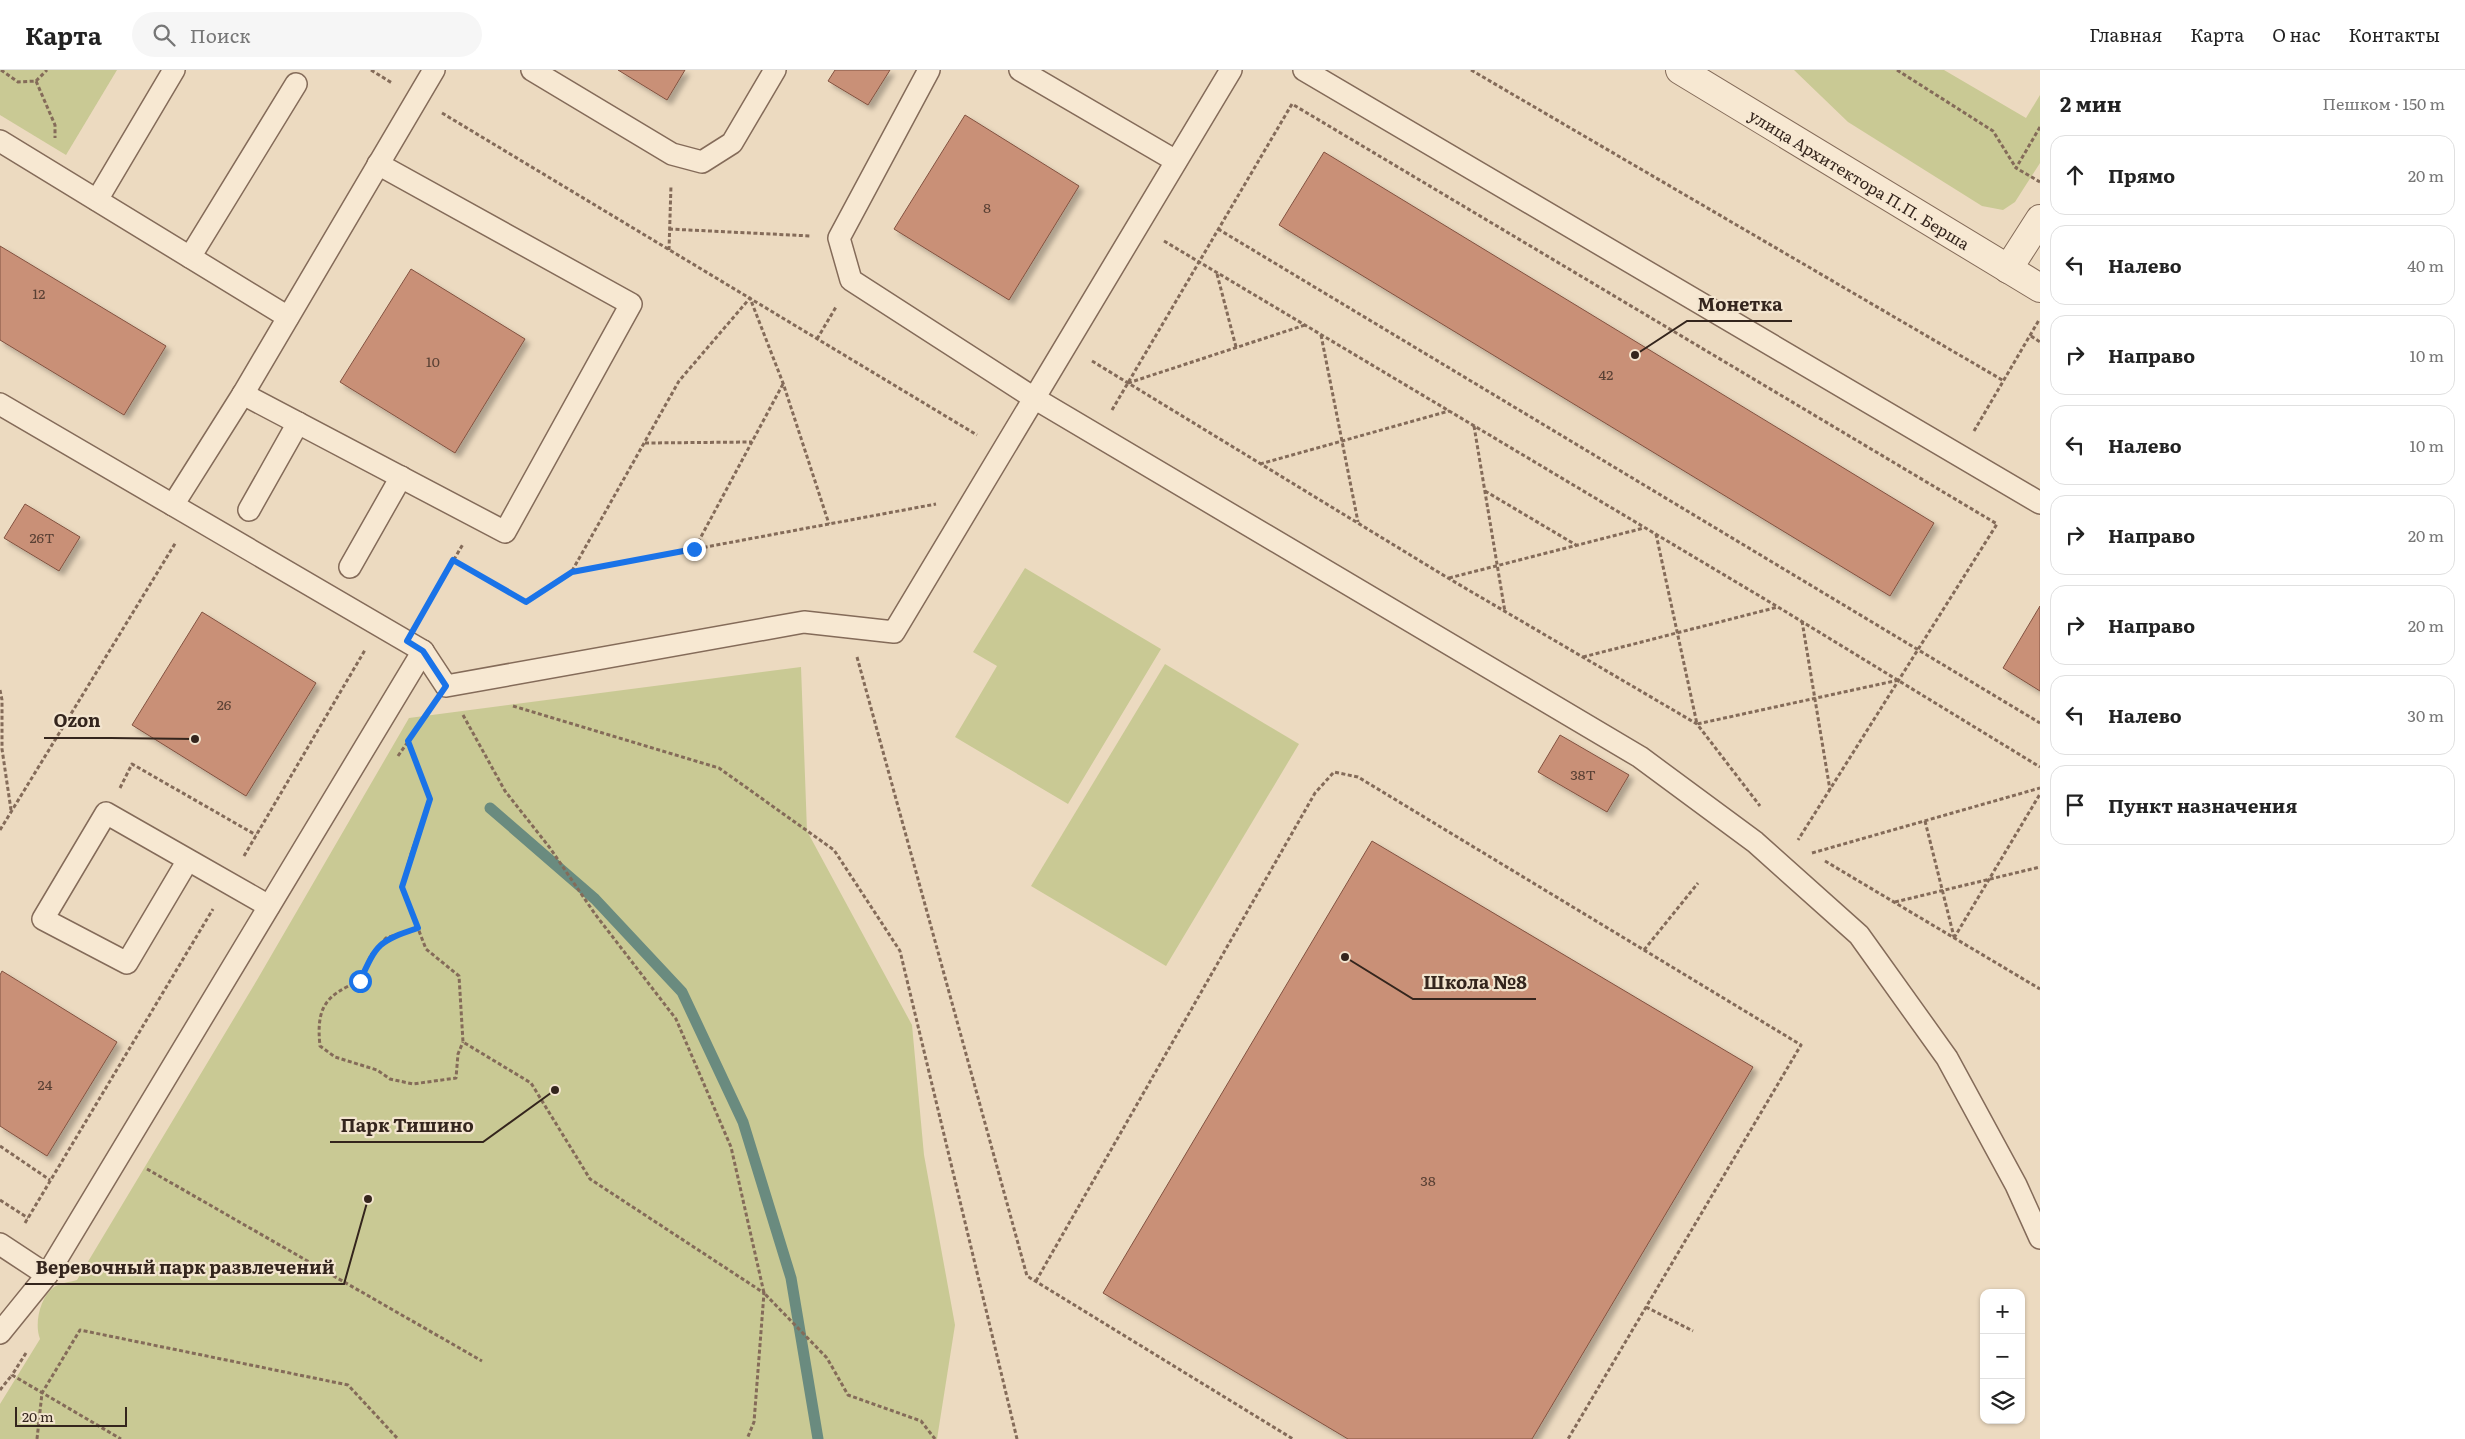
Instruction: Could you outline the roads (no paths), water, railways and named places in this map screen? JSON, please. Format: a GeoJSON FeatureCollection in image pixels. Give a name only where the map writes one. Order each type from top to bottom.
{"type":"FeatureCollection","features":[{"type":"Feature","properties":{"kind":"street","name":"улица Архитектора П.П. Берша"},"geometry":{"type":"LineString","coordinates":[[1680,70],[2040,288]]}},
{"type":"Feature","properties":{"kind":"street"},"geometry":{"type":"LineString","coordinates":[[2008,269],[2040,219]]}},
{"type":"Feature","properties":{"kind":"lane"},"geometry":{"type":"LineString","coordinates":[[97,200],[174,70]]}},
{"type":"Feature","properties":{"kind":"lane"},"geometry":{"type":"LineString","coordinates":[[172,505],[243,394],[434,70]]}},
{"type":"Feature","properties":{"kind":"lane"},"geometry":{"type":"LineString","coordinates":[[532,70],[672,154],[702,162],[732,143],[775,70]]}},
{"type":"Feature","properties":{"kind":"lane"},"geometry":{"type":"LineString","coordinates":[[929,70],[839,238],[852,280],[1034,398],[1640,757],[1755,842],[1859,936],[1909,1004],[1947,1058],[2016,1185],[2040,1238]]}},
{"type":"Feature","properties":{"kind":"lane"},"geometry":{"type":"LineString","coordinates":[[1020,70],[1176,161]]}},
{"type":"Feature","properties":{"kind":"lane"},"geometry":{"type":"LineString","coordinates":[[0,404],[415,646],[446,686],[804,622],[894,632],[1231,70]]}},
{"type":"Feature","properties":{"kind":"lane"},"geometry":{"type":"LineString","coordinates":[[1304,70],[2040,503]]}},
{"type":"Feature","properties":{"kind":"lane"},"geometry":{"type":"LineString","coordinates":[[190,257],[296,84]]}},
{"type":"Feature","properties":{"kind":"lane"},"geometry":{"type":"LineString","coordinates":[[0,141],[288,317]]}},
{"type":"Feature","properties":{"kind":"lane"},"geometry":{"type":"LineString","coordinates":[[243,394],[505,532],[631,304],[378,164]]}},
{"type":"Feature","properties":{"kind":"lane"},"geometry":{"type":"LineString","coordinates":[[249,510],[298,423]]}},
{"type":"Feature","properties":{"kind":"lane"},"geometry":{"type":"LineString","coordinates":[[350,567],[401,477]]}},
{"type":"Feature","properties":{"kind":"lane"},"geometry":{"type":"LineString","coordinates":[[0,1333],[47,1275],[269,906],[415,646]]}},
{"type":"Feature","properties":{"kind":"lane"},"geometry":{"type":"LineString","coordinates":[[188,860],[127,964],[44,919],[106,813],[269,906]]}},
{"type":"Feature","properties":{"kind":"lane"},"geometry":{"type":"LineString","coordinates":[[4,1247],[47,1275]]}},
{"type":"Feature","properties":{"kind":"waterway"},"geometry":{"type":"LineString","coordinates":[[490,808],[595,899],[682,992],[743,1122],[791,1278],[818,1439]]}},
{"type":"Feature","properties":{"kind":"place","name":"Монетка"},"geometry":{"type":"Point","coordinates":[1635,355]}},
{"type":"Feature","properties":{"kind":"place","name":"Ozon"},"geometry":{"type":"Point","coordinates":[195,739]}},
{"type":"Feature","properties":{"kind":"place","name":"Школа №8"},"geometry":{"type":"Point","coordinates":[1345,957]}},
{"type":"Feature","properties":{"kind":"place","name":"Парк Тишино"},"geometry":{"type":"Point","coordinates":[555,1090]}},
{"type":"Feature","properties":{"kind":"place","name":"Веревочный парк развлечений"},"geometry":{"type":"Point","coordinates":[368,1199]}}]}
